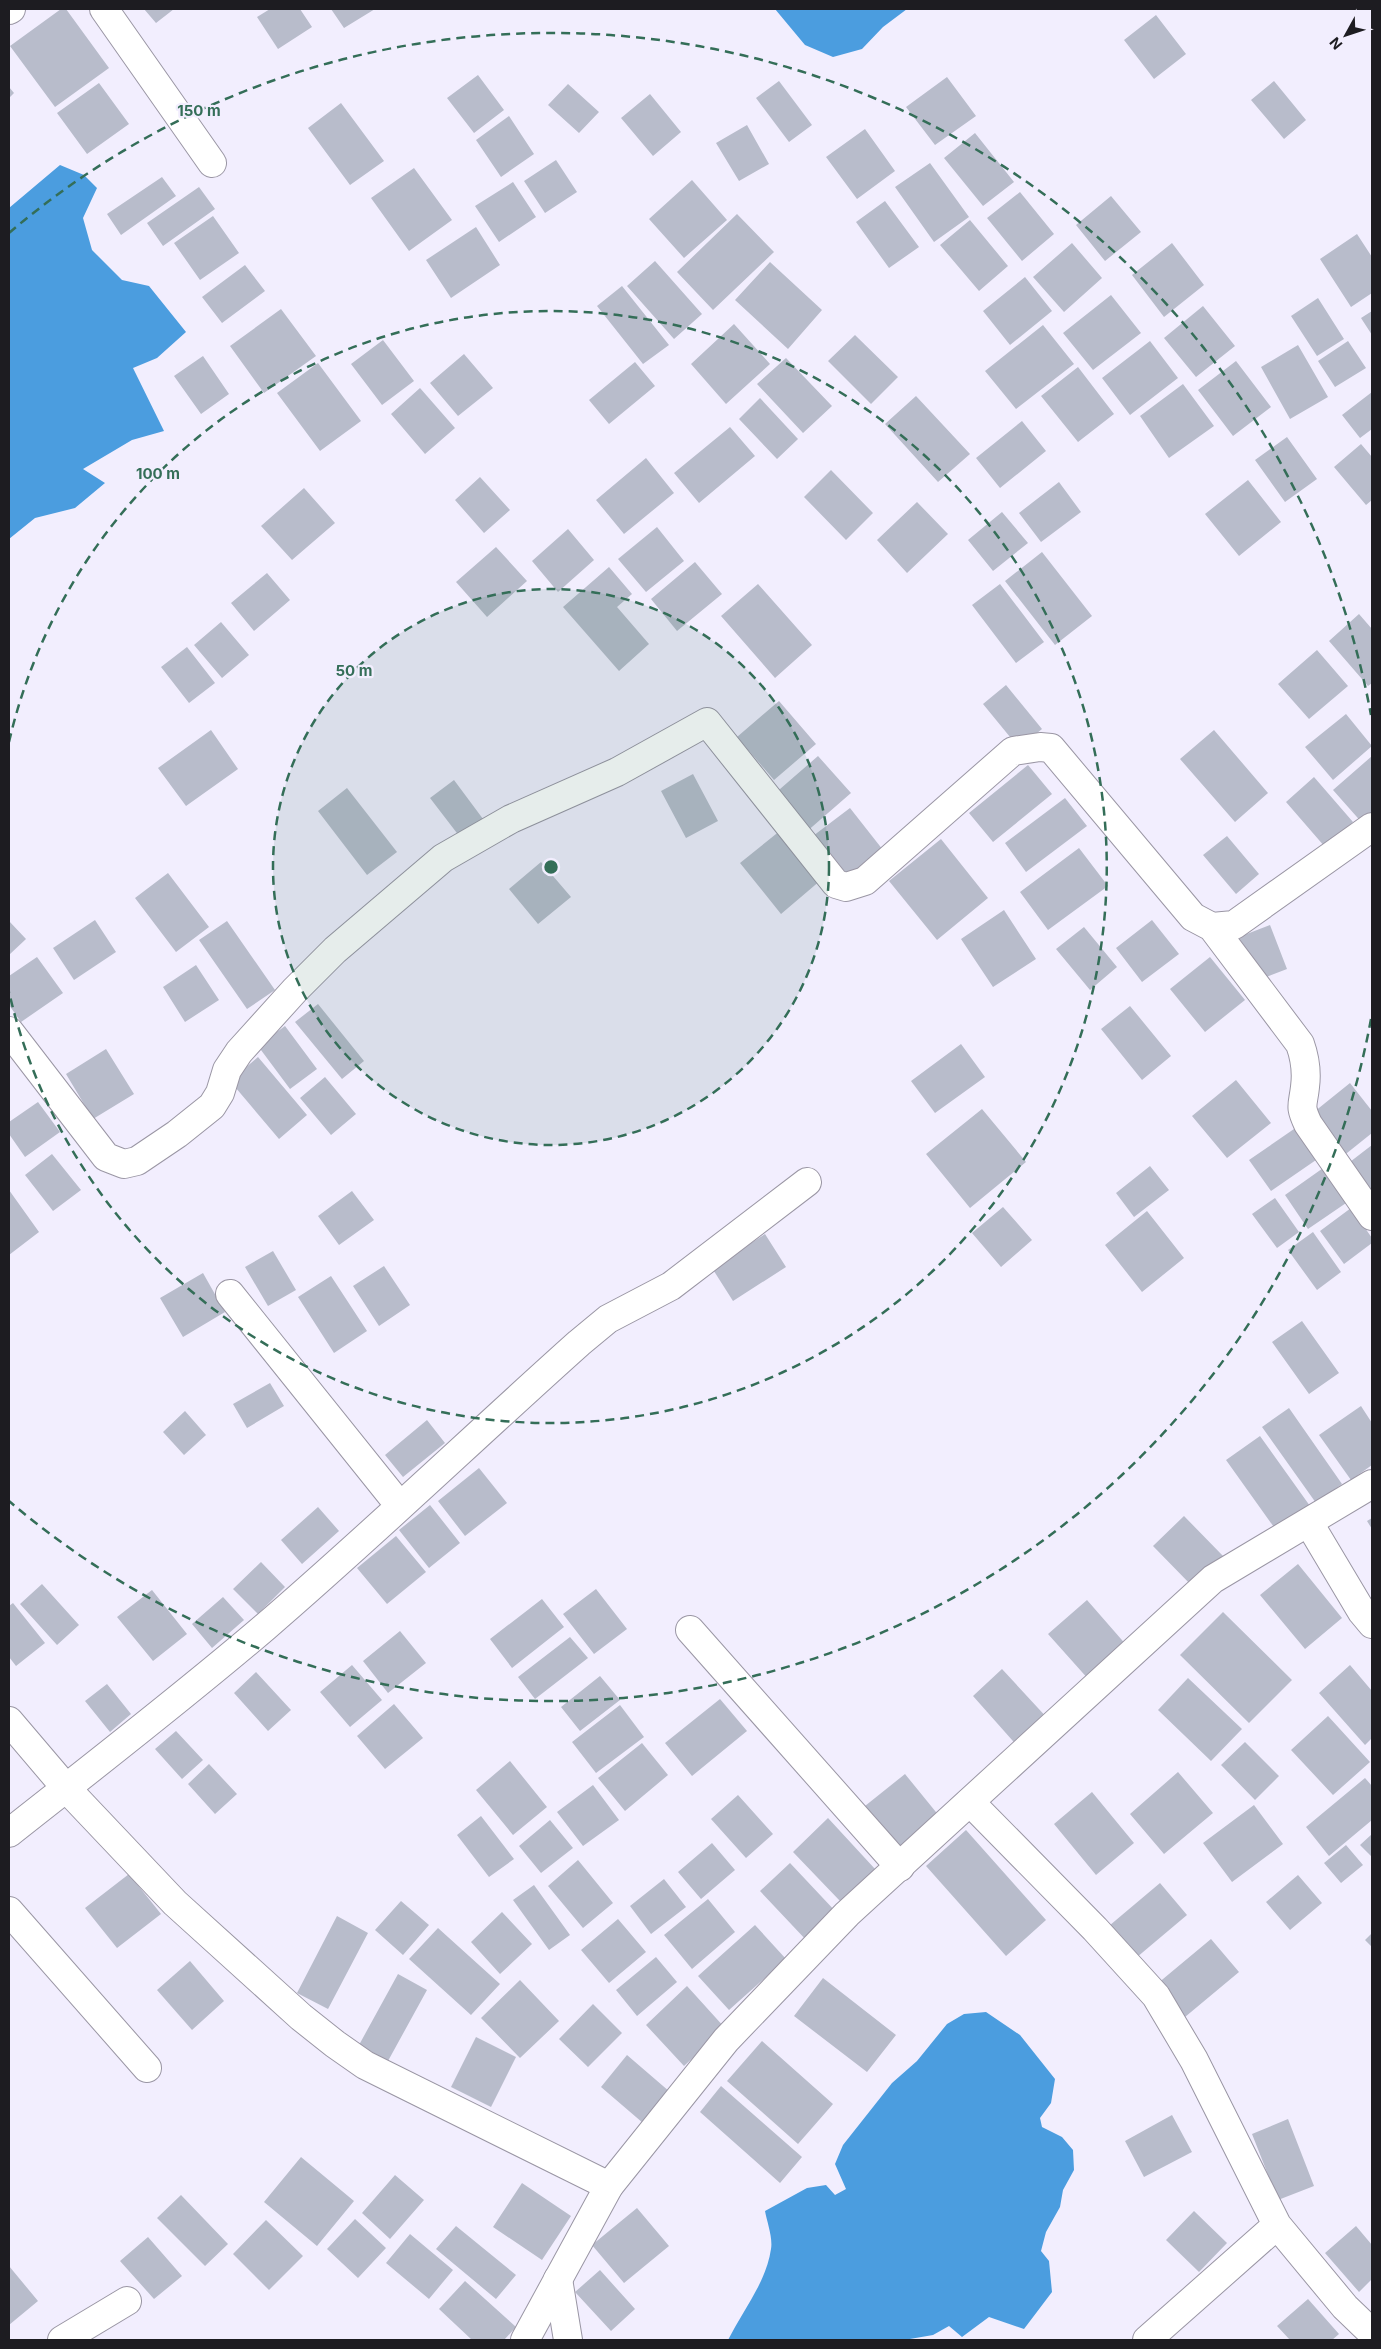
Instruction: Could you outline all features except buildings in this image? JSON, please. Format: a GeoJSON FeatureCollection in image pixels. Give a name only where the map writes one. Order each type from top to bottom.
{"type":"FeatureCollection","features":[{"type":"Feature","properties":{"kind":"street"},"geometry":{"type":"LineString","coordinates":[[104,9],[212,163]]}},
{"type":"Feature","properties":{"kind":"street"},"geometry":{"type":"LineString","coordinates":[[9,1031],[106,1157],[124,1164],[137,1161],[177,1134],[212,1106],[220,1093],[226,1070],[238,1052],[295,990],[335,950],[444,858],[511,819],[617,772],[707,722],[836,884],[846,887],[865,881],[1013,751],[1040,746],[1051,748],[1194,916],[1212,927],[1300,1044],[1305,1058],[1305,1088],[1301,1101],[1302,1112],[1372,1216]]}},
{"type":"Feature","properties":{"kind":"street"},"geometry":{"type":"LineString","coordinates":[[1212,927],[1234,925],[1372,827]]}},
{"type":"Feature","properties":{"kind":"street"},"geometry":{"type":"LineString","coordinates":[[9,1833],[175,1704],[266,1626],[550,1368],[608,1319],[671,1286],[807,1182]]}},
{"type":"Feature","properties":{"kind":"street"},"geometry":{"type":"LineString","coordinates":[[230,1294],[400,1506]]}},
{"type":"Feature","properties":{"kind":"street"},"geometry":{"type":"LineString","coordinates":[[525,2340],[609,2186],[726,2040],[847,1914],[1213,1579],[1372,1484]]}},
{"type":"Feature","properties":{"kind":"street"},"geometry":{"type":"LineString","coordinates":[[1309,1523],[1362,1612],[1372,1624]]}},
{"type":"Feature","properties":{"kind":"street"},"geometry":{"type":"LineString","coordinates":[[690,1630],[900,1867]]}},
{"type":"Feature","properties":{"kind":"street"},"geometry":{"type":"LineString","coordinates":[[9,1721],[66,1788],[175,1903],[335,2044],[365,2065],[609,2186]]}},
{"type":"Feature","properties":{"kind":"street"},"geometry":{"type":"LineString","coordinates":[[970,1802],[1094,1929],[1156,1996],[1194,2060],[1277,2225],[1345,2307],[1372,2333]]}},
{"type":"Feature","properties":{"kind":"street"},"geometry":{"type":"LineString","coordinates":[[9,1911],[147,2068]]}},
{"type":"Feature","properties":{"kind":"street"},"geometry":{"type":"LineString","coordinates":[[1147,2340],[1277,2225]]}},
{"type":"Feature","properties":{"kind":"street"},"geometry":{"type":"LineString","coordinates":[[558,2279],[568,2340]]}},
{"type":"Feature","properties":{"kind":"street"},"geometry":{"type":"LineString","coordinates":[[62,2340],[127,2301]]}},
{"type":"Feature","properties":{"kind":"water"},"geometry":{"type":"Polygon","coordinates":[[[775,9],[907,9],[883,27],[862,49],[833,57],[805,45],[775,9]]]}},
{"type":"Feature","properties":{"kind":"water"},"geometry":{"type":"Polygon","coordinates":[[[60,165],[84,175],[97,188],[83,218],[92,250],[122,280],[149,286],[186,332],[157,358],[133,368],[164,431],[132,440],[83,469],[105,483],[75,508],[35,518],[9,539],[9,208],[60,165]]]}},
{"type":"Feature","properties":{"kind":"water"},"geometry":{"type":"Polygon","coordinates":[[[986,2012],[1020,2035],[1055,2079],[1051,2103],[1040,2118],[1042,2127],[1062,2137],[1073,2150],[1074,2170],[1063,2190],[1060,2207],[1046,2232],[1041,2251],[1049,2261],[1052,2292],[1024,2329],[989,2317],[962,2337],[949,2326],[933,2335],[904,2340],[728,2340],[759,2285],[768,2261],[771,2240],[765,2211],[807,2188],[826,2185],[835,2195],[846,2189],[835,2164],[843,2145],[892,2083],[917,2061],[947,2024],[964,2014],[986,2012]]]}}]}
